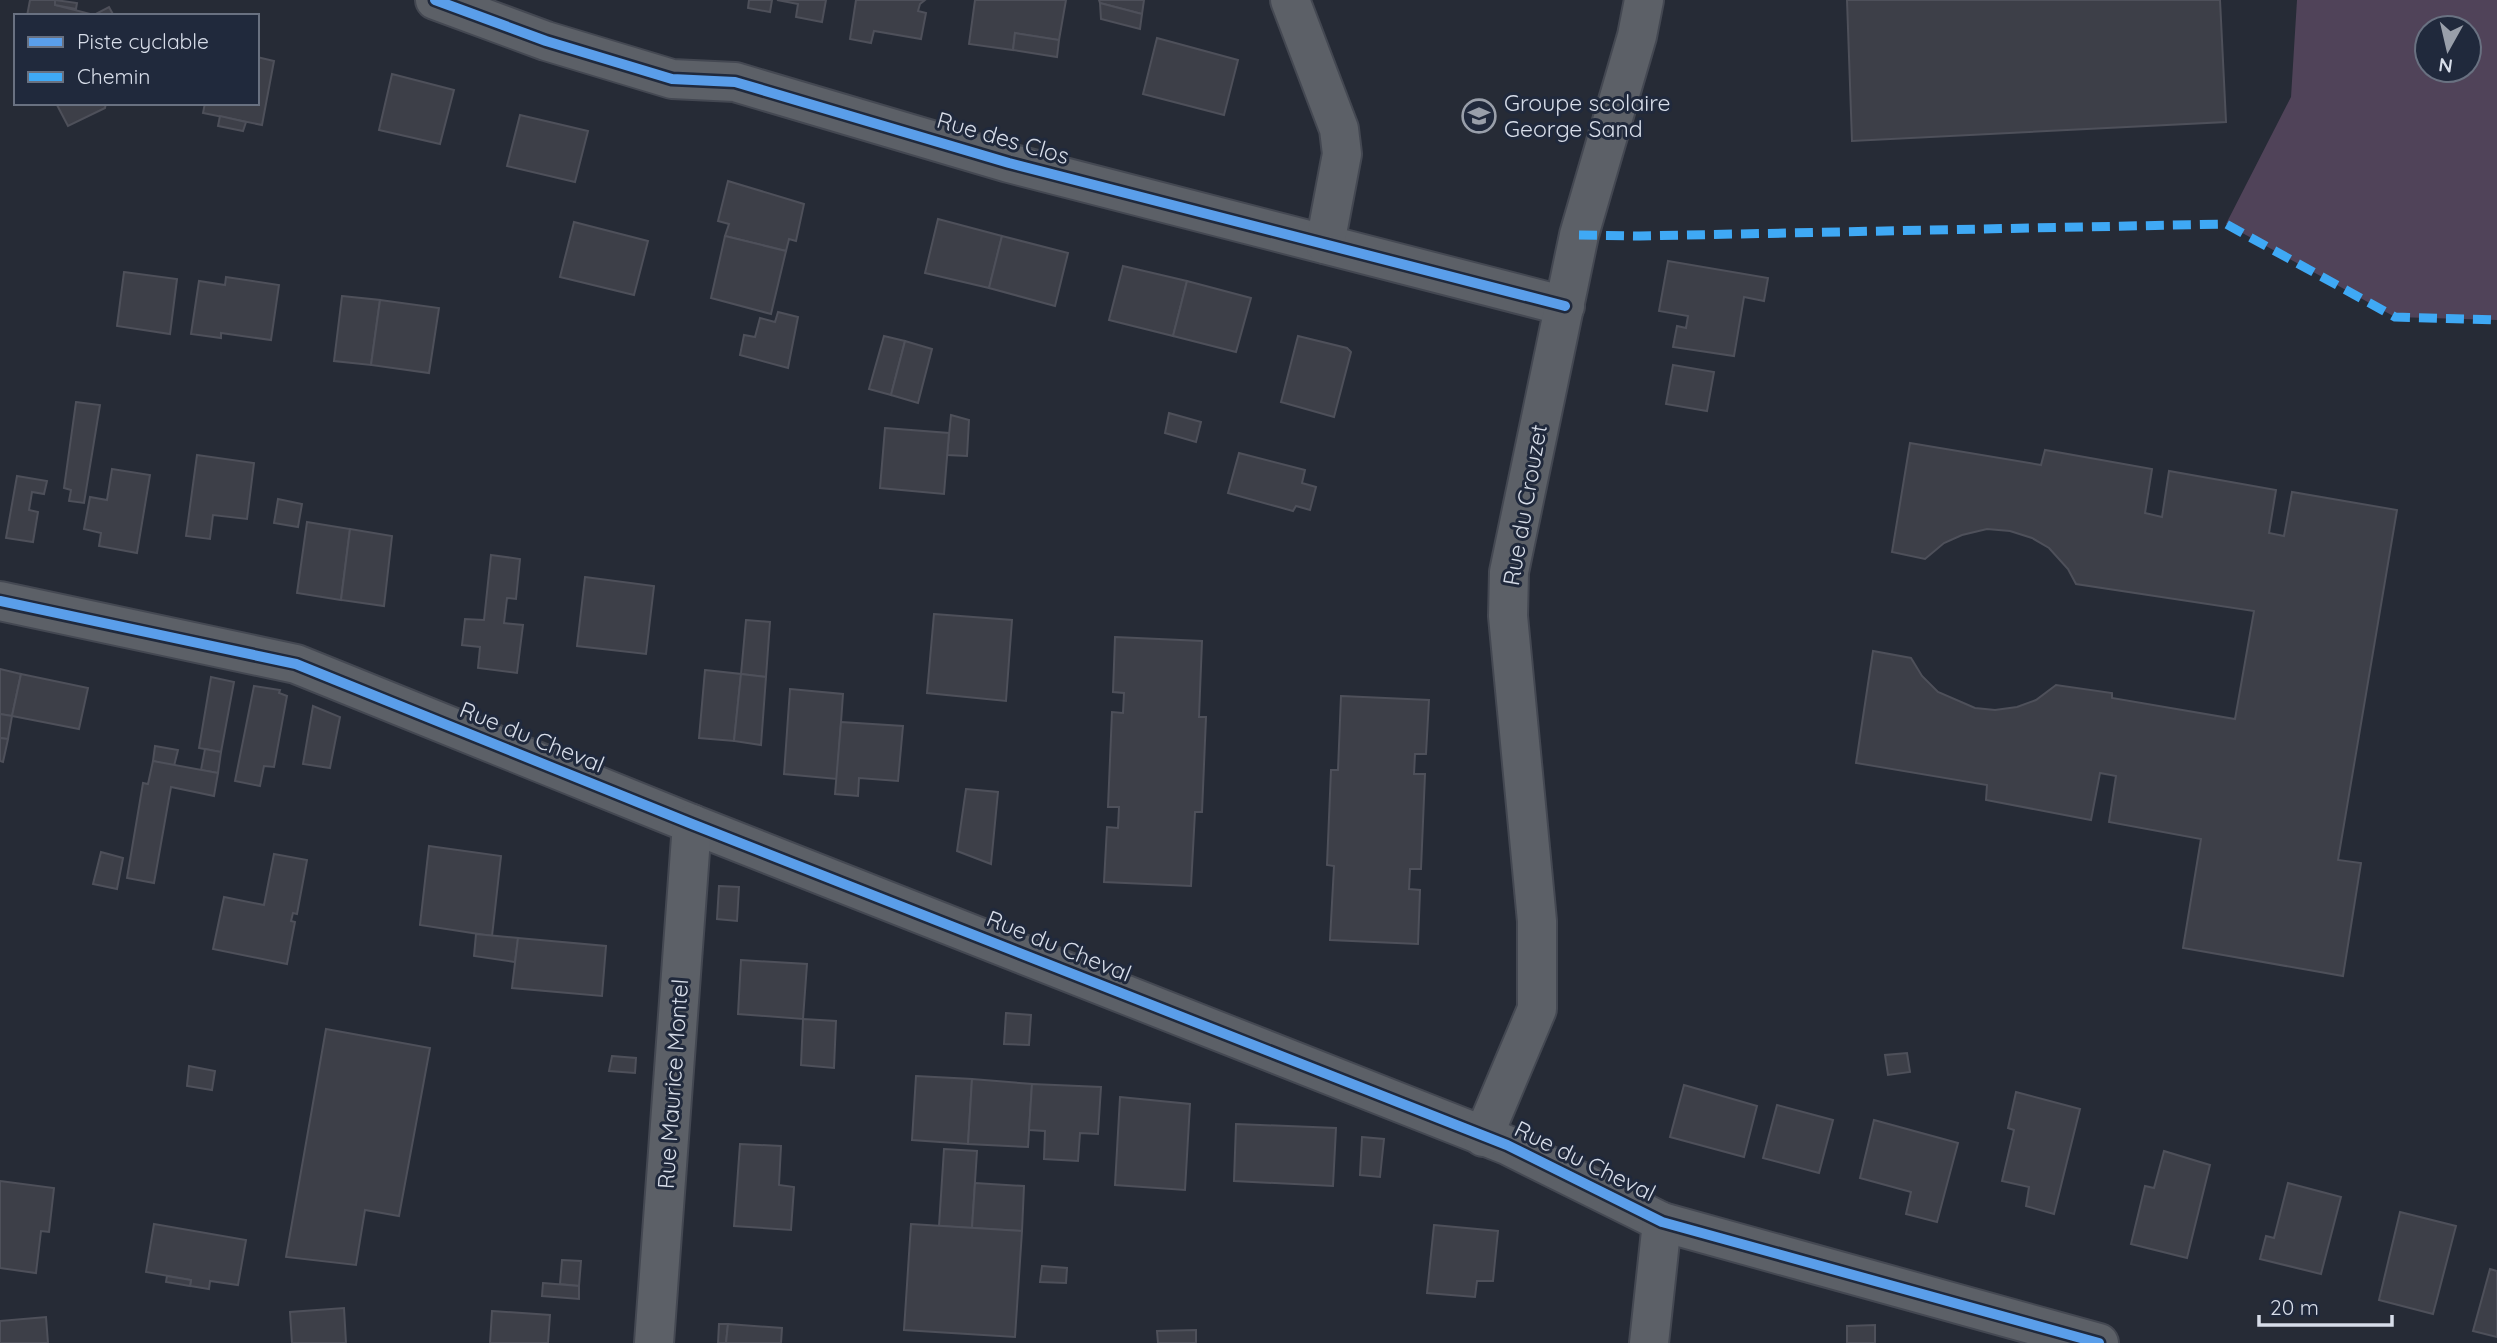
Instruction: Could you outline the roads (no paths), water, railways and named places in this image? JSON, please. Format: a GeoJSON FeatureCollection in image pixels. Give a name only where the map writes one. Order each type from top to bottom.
{"type":"FeatureCollection","features":[{"type":"Feature","properties":{"kind":"street","name":"Rue des Clos"},"geometry":{"type":"LineString","coordinates":[[435,0],[546,41],[673,79],[735,82],[1009,163],[1565,306]]}},
{"type":"Feature","properties":{"kind":"street"},"geometry":{"type":"LineString","coordinates":[[1290,0],[1339,129],[1342,155],[1325,244]]}},
{"type":"Feature","properties":{"kind":"street","name":"Rue du Crouzet"},"geometry":{"type":"LineString","coordinates":[[1483,1137],[1536,1009],[1537,921],[1508,616],[1508,572],[1579,234],[1637,36],[1644,0]]}},
{"type":"Feature","properties":{"kind":"street","name":"Rue du Cheval"},"geometry":{"type":"LineString","coordinates":[[0,601],[296,664],[692,824],[1507,1145],[1662,1222],[2076,1340]]}},
{"type":"Feature","properties":{"kind":"street","name":"Rue Maurice Montel"},"geometry":{"type":"LineString","coordinates":[[654,1343],[692,824]]}},
{"type":"Feature","properties":{"kind":"street"},"geometry":{"type":"LineString","coordinates":[[1649,1343],[1662,1222]]}},
{"type":"Feature","properties":{"kind":"place","name":"Groupe scolaire George Sand"},"geometry":{"type":"Point","coordinates":[1479,116]}}]}
